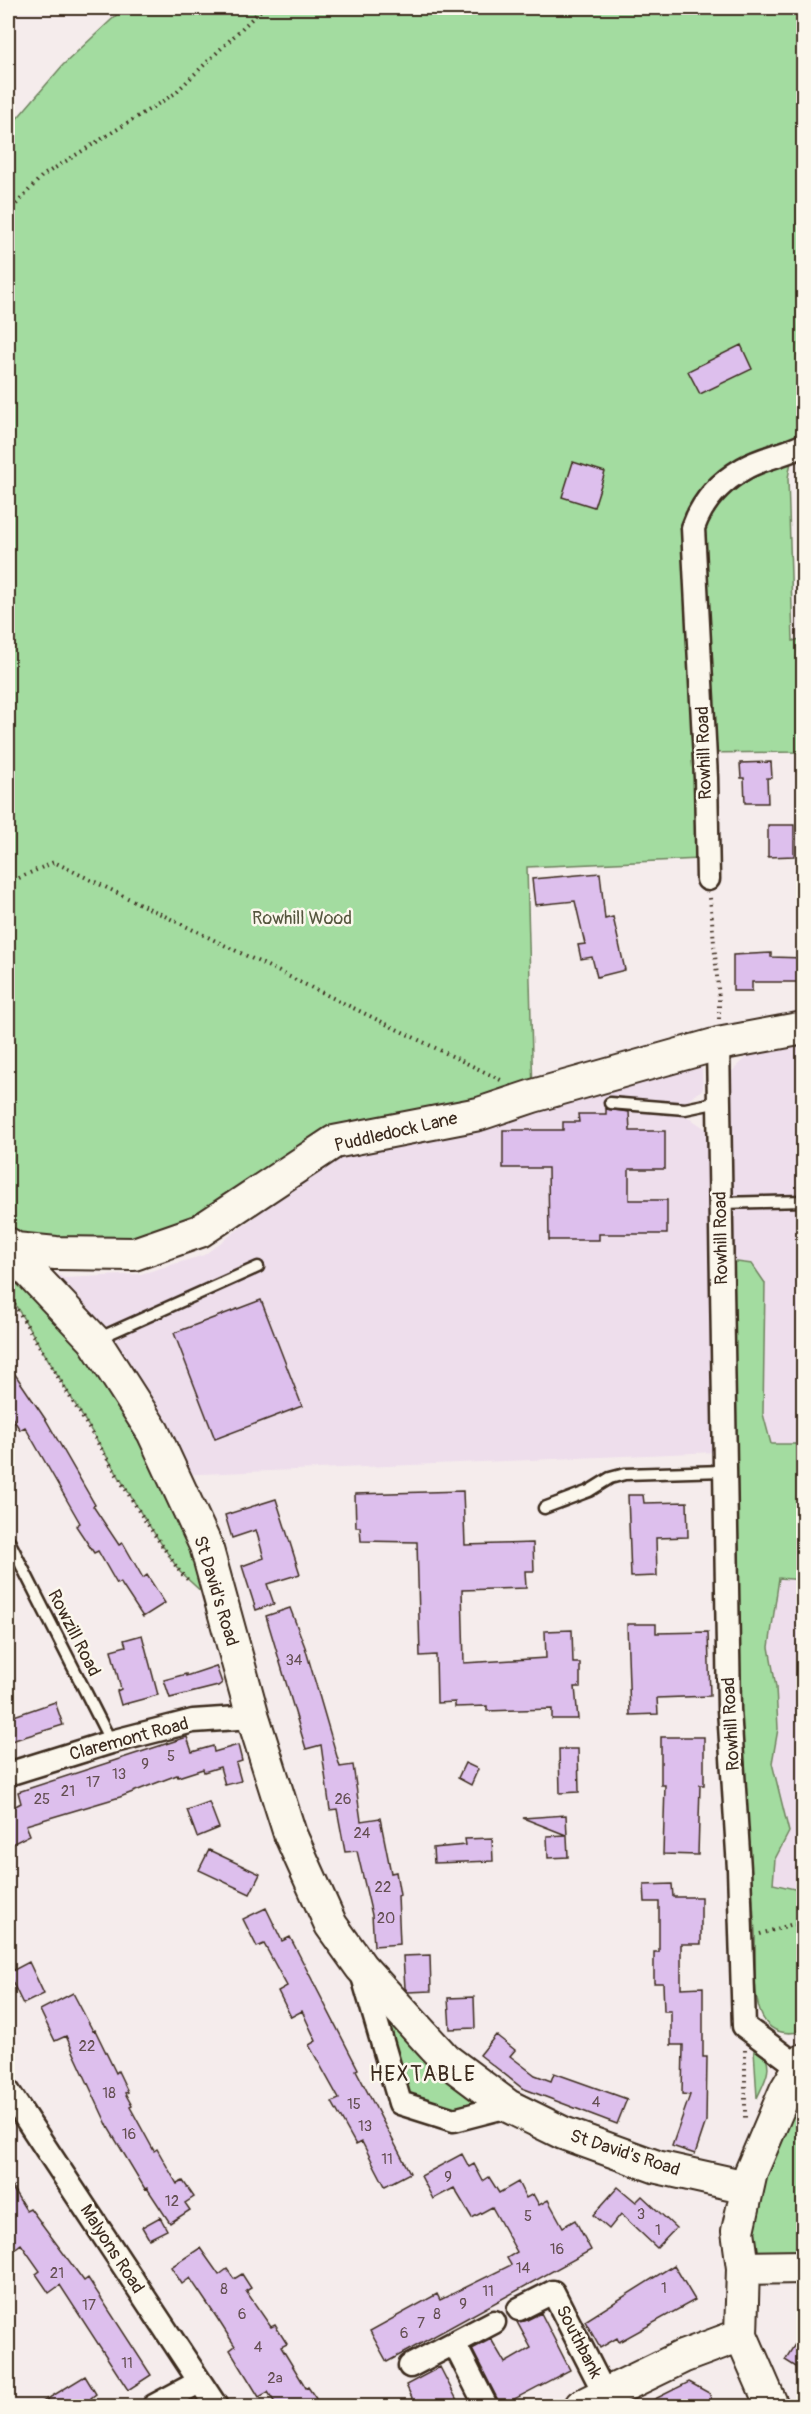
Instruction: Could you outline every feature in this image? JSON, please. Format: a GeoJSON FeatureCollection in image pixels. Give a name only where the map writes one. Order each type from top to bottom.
{"type":"FeatureCollection","features":[{"type":"Feature","properties":{"kind":"street","name":"Rowhill Road"},"geometry":{"type":"LineString","coordinates":[[708,879],[706,778],[693,528],[699,510],[717,489],[744,468],[804,445]]}},
{"type":"Feature","properties":{"kind":"street","name":"Puddledock Lane"},"geometry":{"type":"LineString","coordinates":[[8,1244],[15,1249],[56,1253],[134,1254],[200,1231],[334,1142],[479,1114],[533,1096],[718,1044],[804,1028]]}},
{"type":"Feature","properties":{"kind":"street","name":"Rowhill Road"},"geometry":{"type":"LineString","coordinates":[[718,1044],[729,1709],[744,2026]]}},
{"type":"Feature","properties":{"kind":"street","name":"St David's Road"},"geometry":{"type":"LineString","coordinates":[[8,1249],[94,1340],[153,1432],[206,1546],[253,1717],[294,1841],[331,1925],[361,1968],[445,2059],[508,2106],[563,2133],[657,2167],[747,2187]]}},
{"type":"Feature","properties":{"kind":"street","name":"Claremont Road"},"geometry":{"type":"LineString","coordinates":[[8,1774],[111,1742],[193,1721],[253,1717]]}},
{"type":"Feature","properties":{"kind":"street","name":"St David's Road"},"geometry":{"type":"LineString","coordinates":[[361,1968],[400,2103],[454,2120],[508,2106]]}},
{"type":"Feature","properties":{"kind":"street"},"geometry":{"type":"LineString","coordinates":[[744,2026],[801,2064],[767,2132],[747,2187],[738,2231],[743,2268],[741,2335],[772,2406]]}},
{"type":"Feature","properties":{"kind":"street","name":"Malyons Road"},"geometry":{"type":"LineString","coordinates":[[8,2091],[216,2406]]}},
{"type":"Feature","properties":{"kind":"street"},"geometry":{"type":"LineString","coordinates":[[743,2268],[804,2267]]}},
{"type":"Feature","properties":{"kind":"street","name":"Southbank"},"geometry":{"type":"LineString","coordinates":[[519,2309],[553,2292],[593,2400]]}},
{"type":"Feature","properties":{"kind":"street"},"geometry":{"type":"LineString","coordinates":[[410,2366],[494,2322]]}},
{"type":"Feature","properties":{"kind":"street"},"geometry":{"type":"LineString","coordinates":[[593,2400],[682,2357],[741,2335]]}},
{"type":"Feature","properties":{"kind":"street"},"geometry":{"type":"LineString","coordinates":[[454,2343],[486,2406]]}},
{"type":"Feature","properties":{"kind":"street"},"geometry":{"type":"LineString","coordinates":[[154,2406],[199,2382]]}},
{"type":"Feature","properties":{"kind":"lane"},"geometry":{"type":"LineString","coordinates":[[610,1103],[685,1109],[718,1102]]}},
{"type":"Feature","properties":{"kind":"lane"},"geometry":{"type":"LineString","coordinates":[[721,1203],[804,1201]]}},
{"type":"Feature","properties":{"kind":"lane"},"geometry":{"type":"LineString","coordinates":[[94,1340],[258,1266]]}},
{"type":"Feature","properties":{"kind":"lane"},"geometry":{"type":"LineString","coordinates":[[544,1508],[589,1491],[610,1478],[625,1474],[724,1471]]}},
{"type":"Feature","properties":{"kind":"lane","name":"Rowzill Road"},"geometry":{"type":"LineString","coordinates":[[8,1539],[111,1742]]}},
{"type":"Feature","properties":{"kind":"path"},"geometry":{"type":"LineString","coordinates":[[8,213],[42,176],[174,94],[263,8]]}},
{"type":"Feature","properties":{"kind":"path"},"geometry":{"type":"LineString","coordinates":[[8,883],[54,861],[533,1096]]}},
{"type":"Feature","properties":{"kind":"path"},"geometry":{"type":"LineString","coordinates":[[708,879],[719,999],[718,1044]]}},
{"type":"Feature","properties":{"kind":"path"},"geometry":{"type":"LineString","coordinates":[[8,1294],[134,1504],[180,1572],[204,1596],[221,1603]]}},
{"type":"Feature","properties":{"kind":"path"},"geometry":{"type":"LineString","coordinates":[[741,1935],[755,1935],[793,1924],[804,1925]]}},
{"type":"Feature","properties":{"kind":"path"},"geometry":{"type":"LineString","coordinates":[[744,2026],[745,2130]]}},
{"type":"Feature","properties":{"kind":"shaded area"},"geometry":{"type":"Polygon","coordinates":[[[803,1038],[804,2026],[754,1971],[756,1944],[739,1694],[740,1606],[728,1075],[760,1045],[803,1038]]]}},
{"type":"Feature","properties":{"kind":"shaded area"},"geometry":{"type":"Polygon","coordinates":[[[701,1058],[703,1089],[686,1102],[685,1109],[688,1117],[709,1131],[717,1452],[178,1475],[26,1262],[65,1278],[141,1274],[204,1255],[341,1152],[701,1058]]]}},
{"type":"Feature","properties":{"kind":"green space","name":"Rowhill Wood"},"geometry":{"type":"Polygon","coordinates":[[[124,8],[803,8],[804,445],[797,449],[798,423],[788,478],[793,641],[803,638],[803,752],[698,753],[700,859],[527,867],[533,1095],[334,1141],[134,1252],[8,1241],[8,129],[63,65],[124,8]]]}},
{"type":"Feature","properties":{"kind":"green space"},"geometry":{"type":"Polygon","coordinates":[[[8,1249],[94,1340],[206,1547],[205,1595],[180,1572],[141,1513],[8,1293],[8,1249]]]}},
{"type":"Feature","properties":{"kind":"green space"},"geometry":{"type":"Polygon","coordinates":[[[729,1261],[752,1264],[765,1283],[763,1414],[771,1444],[803,1444],[803,1580],[779,1578],[769,1647],[776,1687],[778,1729],[772,1763],[789,1832],[775,1859],[773,1884],[803,1891],[803,2031],[784,2033],[770,2027],[762,2016],[755,1984],[755,1932],[739,1694],[739,1554],[729,1261]]]}},
{"type":"Feature","properties":{"kind":"green space"},"geometry":{"type":"Polygon","coordinates":[[[363,1973],[503,2103],[454,2116],[400,2100],[363,1973]]]}},
{"type":"Feature","properties":{"kind":"green space"},"geometry":{"type":"Polygon","coordinates":[[[754,2050],[763,2052],[768,2064],[767,2075],[757,2098],[754,2050]]]}},
{"type":"Feature","properties":{"kind":"green space"},"geometry":{"type":"Polygon","coordinates":[[[803,2061],[803,2267],[744,2269],[748,2187],[803,2061]]]}},
{"type":"Feature","properties":{"kind":"building"},"geometry":{"type":"Polygon","coordinates":[[[741,345],[752,369],[700,394],[688,371],[741,345]]]}},
{"type":"Feature","properties":{"kind":"building"},"geometry":{"type":"Polygon","coordinates":[[[573,462],[605,472],[594,507],[562,497],[573,462]]]}},
{"type":"Feature","properties":{"kind":"building"},"geometry":{"type":"Polygon","coordinates":[[[771,762],[772,778],[767,778],[768,803],[745,803],[744,778],[741,778],[740,763],[771,762]]]}},
{"type":"Feature","properties":{"kind":"building"},"geometry":{"type":"Polygon","coordinates":[[[768,825],[794,825],[794,856],[768,857],[768,825]]]}},
{"type":"Feature","properties":{"kind":"building"},"geometry":{"type":"Polygon","coordinates":[[[600,873],[605,919],[613,917],[625,970],[597,977],[592,957],[581,959],[578,945],[585,944],[575,901],[535,905],[532,879],[600,873]]]}},
{"type":"Feature","properties":{"kind":"building"},"geometry":{"type":"Polygon","coordinates":[[[771,953],[771,957],[804,958],[804,982],[752,982],[752,991],[733,991],[733,955],[771,953]]]}},
{"type":"Feature","properties":{"kind":"building"},"geometry":{"type":"Polygon","coordinates":[[[606,1109],[629,1112],[630,1131],[665,1131],[665,1169],[629,1169],[629,1200],[667,1200],[667,1234],[599,1234],[599,1240],[549,1240],[548,1168],[503,1168],[503,1130],[563,1130],[563,1122],[579,1122],[578,1114],[606,1114],[606,1109]]]}},
{"type":"Feature","properties":{"kind":"building"},"geometry":{"type":"Polygon","coordinates":[[[261,1300],[302,1406],[215,1439],[174,1333],[261,1300]]]}},
{"type":"Feature","properties":{"kind":"building"},"geometry":{"type":"Polygon","coordinates":[[[8,1364],[46,1420],[95,1505],[93,1506],[119,1545],[123,1543],[143,1578],[147,1575],[165,1603],[143,1617],[120,1582],[117,1584],[98,1551],[94,1553],[76,1526],[80,1523],[25,1427],[20,1430],[8,1411],[8,1364]]]}},
{"type":"Feature","properties":{"kind":"building"},"geometry":{"type":"Polygon","coordinates":[[[463,1491],[465,1545],[533,1543],[534,1571],[525,1571],[526,1588],[462,1590],[464,1663],[546,1658],[545,1631],[572,1630],[573,1663],[580,1663],[580,1687],[575,1687],[578,1719],[552,1719],[552,1709],[487,1711],[487,1706],[455,1707],[455,1702],[437,1703],[436,1655],[420,1656],[417,1542],[361,1541],[360,1527],[356,1527],[355,1494],[463,1491]]]}},
{"type":"Feature","properties":{"kind":"building"},"geometry":{"type":"Polygon","coordinates":[[[628,1495],[643,1495],[644,1503],[687,1502],[688,1537],[656,1538],[657,1576],[631,1577],[628,1495]]]}},
{"type":"Feature","properties":{"kind":"building"},"geometry":{"type":"Polygon","coordinates":[[[276,1499],[300,1574],[267,1584],[274,1604],[256,1610],[242,1566],[264,1558],[256,1530],[232,1538],[225,1515],[276,1499]]]}},
{"type":"Feature","properties":{"kind":"building"},"geometry":{"type":"Polygon","coordinates":[[[290,1608],[305,1647],[340,1767],[353,1765],[361,1821],[380,1818],[391,1873],[396,1872],[400,1895],[398,1896],[400,1944],[374,1946],[372,1915],[357,1851],[345,1852],[337,1809],[330,1810],[321,1745],[306,1749],[266,1616],[290,1608]]]}},
{"type":"Feature","properties":{"kind":"building"},"geometry":{"type":"Polygon","coordinates":[[[627,1624],[656,1624],[656,1633],[708,1632],[710,1696],[657,1698],[658,1714],[630,1715],[627,1624]]]}},
{"type":"Feature","properties":{"kind":"building"},"geometry":{"type":"Polygon","coordinates":[[[142,1635],[158,1695],[121,1705],[117,1691],[121,1689],[111,1650],[126,1646],[124,1640],[142,1635]]]}},
{"type":"Feature","properties":{"kind":"building"},"geometry":{"type":"Polygon","coordinates":[[[216,1666],[222,1683],[218,1686],[170,1698],[164,1680],[186,1674],[186,1676],[216,1666]]]}},
{"type":"Feature","properties":{"kind":"building"},"geometry":{"type":"Polygon","coordinates":[[[55,1702],[63,1725],[8,1742],[8,1718],[55,1702]]]}},
{"type":"Feature","properties":{"kind":"building"},"geometry":{"type":"Polygon","coordinates":[[[187,1737],[192,1752],[213,1746],[214,1752],[238,1745],[242,1761],[236,1763],[241,1781],[225,1785],[220,1767],[204,1772],[203,1769],[178,1777],[177,1775],[120,1797],[26,1825],[30,1835],[8,1846],[8,1810],[21,1803],[18,1792],[187,1737]]]}},
{"type":"Feature","properties":{"kind":"building"},"geometry":{"type":"Polygon","coordinates":[[[661,1737],[704,1737],[704,1785],[700,1785],[698,1855],[663,1854],[665,1785],[661,1785],[661,1737]]]}},
{"type":"Feature","properties":{"kind":"building"},"geometry":{"type":"Polygon","coordinates":[[[559,1749],[578,1749],[579,1792],[560,1793],[559,1749]]]}},
{"type":"Feature","properties":{"kind":"building"},"geometry":{"type":"Polygon","coordinates":[[[465,1763],[478,1769],[471,1785],[458,1778],[465,1763]]]}},
{"type":"Feature","properties":{"kind":"building"},"geometry":{"type":"Polygon","coordinates":[[[209,1802],[219,1828],[197,1837],[187,1810],[209,1802]]]}},
{"type":"Feature","properties":{"kind":"building"},"geometry":{"type":"Polygon","coordinates":[[[566,1815],[568,1857],[548,1858],[547,1836],[566,1835],[523,1818],[566,1815]]]}},
{"type":"Feature","properties":{"kind":"building"},"geometry":{"type":"Polygon","coordinates":[[[492,1838],[493,1861],[434,1863],[433,1848],[466,1845],[465,1839],[492,1838]]]}},
{"type":"Feature","properties":{"kind":"building"},"geometry":{"type":"Polygon","coordinates":[[[209,1850],[260,1874],[250,1894],[199,1870],[209,1850]]]}},
{"type":"Feature","properties":{"kind":"building"},"geometry":{"type":"Polygon","coordinates":[[[672,1884],[673,1897],[701,1897],[701,1944],[681,1944],[681,1988],[703,1987],[703,2057],[707,2057],[706,2121],[695,2154],[672,2146],[690,2095],[682,2094],[683,2045],[671,2045],[671,2011],[664,2011],[663,1983],[654,1983],[654,1952],[659,1952],[659,1902],[645,1902],[644,1885],[672,1884]]]}},
{"type":"Feature","properties":{"kind":"building"},"geometry":{"type":"Polygon","coordinates":[[[266,1908],[282,1941],[290,1937],[410,2173],[385,2186],[362,2142],[356,2145],[332,2102],[339,2099],[309,2045],[316,2041],[302,2011],[291,2017],[278,1991],[287,1986],[264,1944],[257,1947],[243,1919],[266,1908]]]}},
{"type":"Feature","properties":{"kind":"building"},"geometry":{"type":"Polygon","coordinates":[[[430,1955],[431,1991],[408,1992],[405,1988],[403,1956],[430,1955]]]}},
{"type":"Feature","properties":{"kind":"building"},"geometry":{"type":"Polygon","coordinates":[[[29,1962],[44,1994],[23,2004],[8,1973],[29,1962]]]}},
{"type":"Feature","properties":{"kind":"building"},"geometry":{"type":"Polygon","coordinates":[[[73,1993],[93,2031],[95,2030],[116,2073],[118,2071],[128,2092],[125,2093],[132,2106],[130,2107],[154,2151],[157,2149],[177,2184],[183,2181],[194,2197],[185,2203],[190,2210],[170,2223],[147,2188],[145,2189],[109,2129],[66,2036],[55,2041],[40,2010],[73,1993]]]}},
{"type":"Feature","properties":{"kind":"building"},"geometry":{"type":"Polygon","coordinates":[[[474,1997],[475,2028],[450,2029],[448,1998],[474,1997]]]}},
{"type":"Feature","properties":{"kind":"building"},"geometry":{"type":"Polygon","coordinates":[[[496,2035],[515,2050],[510,2056],[535,2075],[551,2081],[554,2073],[627,2099],[617,2124],[522,2088],[480,2055],[496,2035]]]}},
{"type":"Feature","properties":{"kind":"building"},"geometry":{"type":"Polygon","coordinates":[[[462,2154],[469,2167],[474,2164],[483,2181],[489,2177],[499,2193],[518,2182],[526,2198],[533,2194],[539,2205],[548,2200],[563,2227],[575,2220],[591,2250],[387,2362],[370,2331],[437,2294],[440,2300],[511,2265],[507,2258],[517,2252],[492,2207],[472,2218],[454,2188],[433,2199],[421,2176],[462,2154]]]}},
{"type":"Feature","properties":{"kind":"building"},"geometry":{"type":"Polygon","coordinates":[[[8,2181],[26,2210],[30,2208],[84,2281],[88,2278],[151,2375],[128,2390],[60,2285],[49,2293],[36,2274],[40,2271],[21,2244],[8,2254],[8,2181]]]}},
{"type":"Feature","properties":{"kind":"building"},"geometry":{"type":"Polygon","coordinates":[[[618,2187],[636,2202],[642,2196],[676,2228],[657,2248],[621,2214],[609,2229],[593,2215],[618,2187]]]}},
{"type":"Feature","properties":{"kind":"building"},"geometry":{"type":"Polygon","coordinates":[[[160,2217],[167,2230],[149,2239],[142,2227],[160,2217]]]}},
{"type":"Feature","properties":{"kind":"building"},"geometry":{"type":"Polygon","coordinates":[[[200,2248],[219,2275],[227,2269],[234,2279],[242,2274],[251,2288],[246,2291],[271,2327],[275,2325],[287,2344],[281,2347],[306,2388],[308,2387],[321,2406],[277,2406],[268,2392],[259,2397],[230,2350],[235,2346],[190,2278],[182,2284],[171,2267],[200,2248]]]}},
{"type":"Feature","properties":{"kind":"building"},"geometry":{"type":"Polygon","coordinates":[[[674,2265],[695,2300],[619,2342],[617,2338],[600,2348],[585,2321],[674,2265]]]}},
{"type":"Feature","properties":{"kind":"building"},"geometry":{"type":"Polygon","coordinates":[[[541,2313],[570,2370],[501,2406],[472,2349],[491,2339],[505,2363],[531,2348],[517,2322],[525,2321],[541,2313]]]}},
{"type":"Feature","properties":{"kind":"building"},"geometry":{"type":"Polygon","coordinates":[[[804,2330],[804,2372],[785,2360],[804,2330]]]}},
{"type":"Feature","properties":{"kind":"building"},"geometry":{"type":"Polygon","coordinates":[[[440,2367],[460,2406],[416,2406],[406,2385],[440,2367]]]}},
{"type":"Feature","properties":{"kind":"building"},"geometry":{"type":"Polygon","coordinates":[[[85,2376],[96,2394],[91,2398],[96,2406],[36,2406],[85,2376]]]}},
{"type":"Feature","properties":{"kind":"building"},"geometry":{"type":"Polygon","coordinates":[[[689,2382],[709,2393],[714,2406],[641,2406],[689,2382]]]}},
{"type":"Feature","properties":{"kind":"district","name":"HEXTABLE"},"geometry":{"type":"Point","coordinates":[423,2074]}}]}
